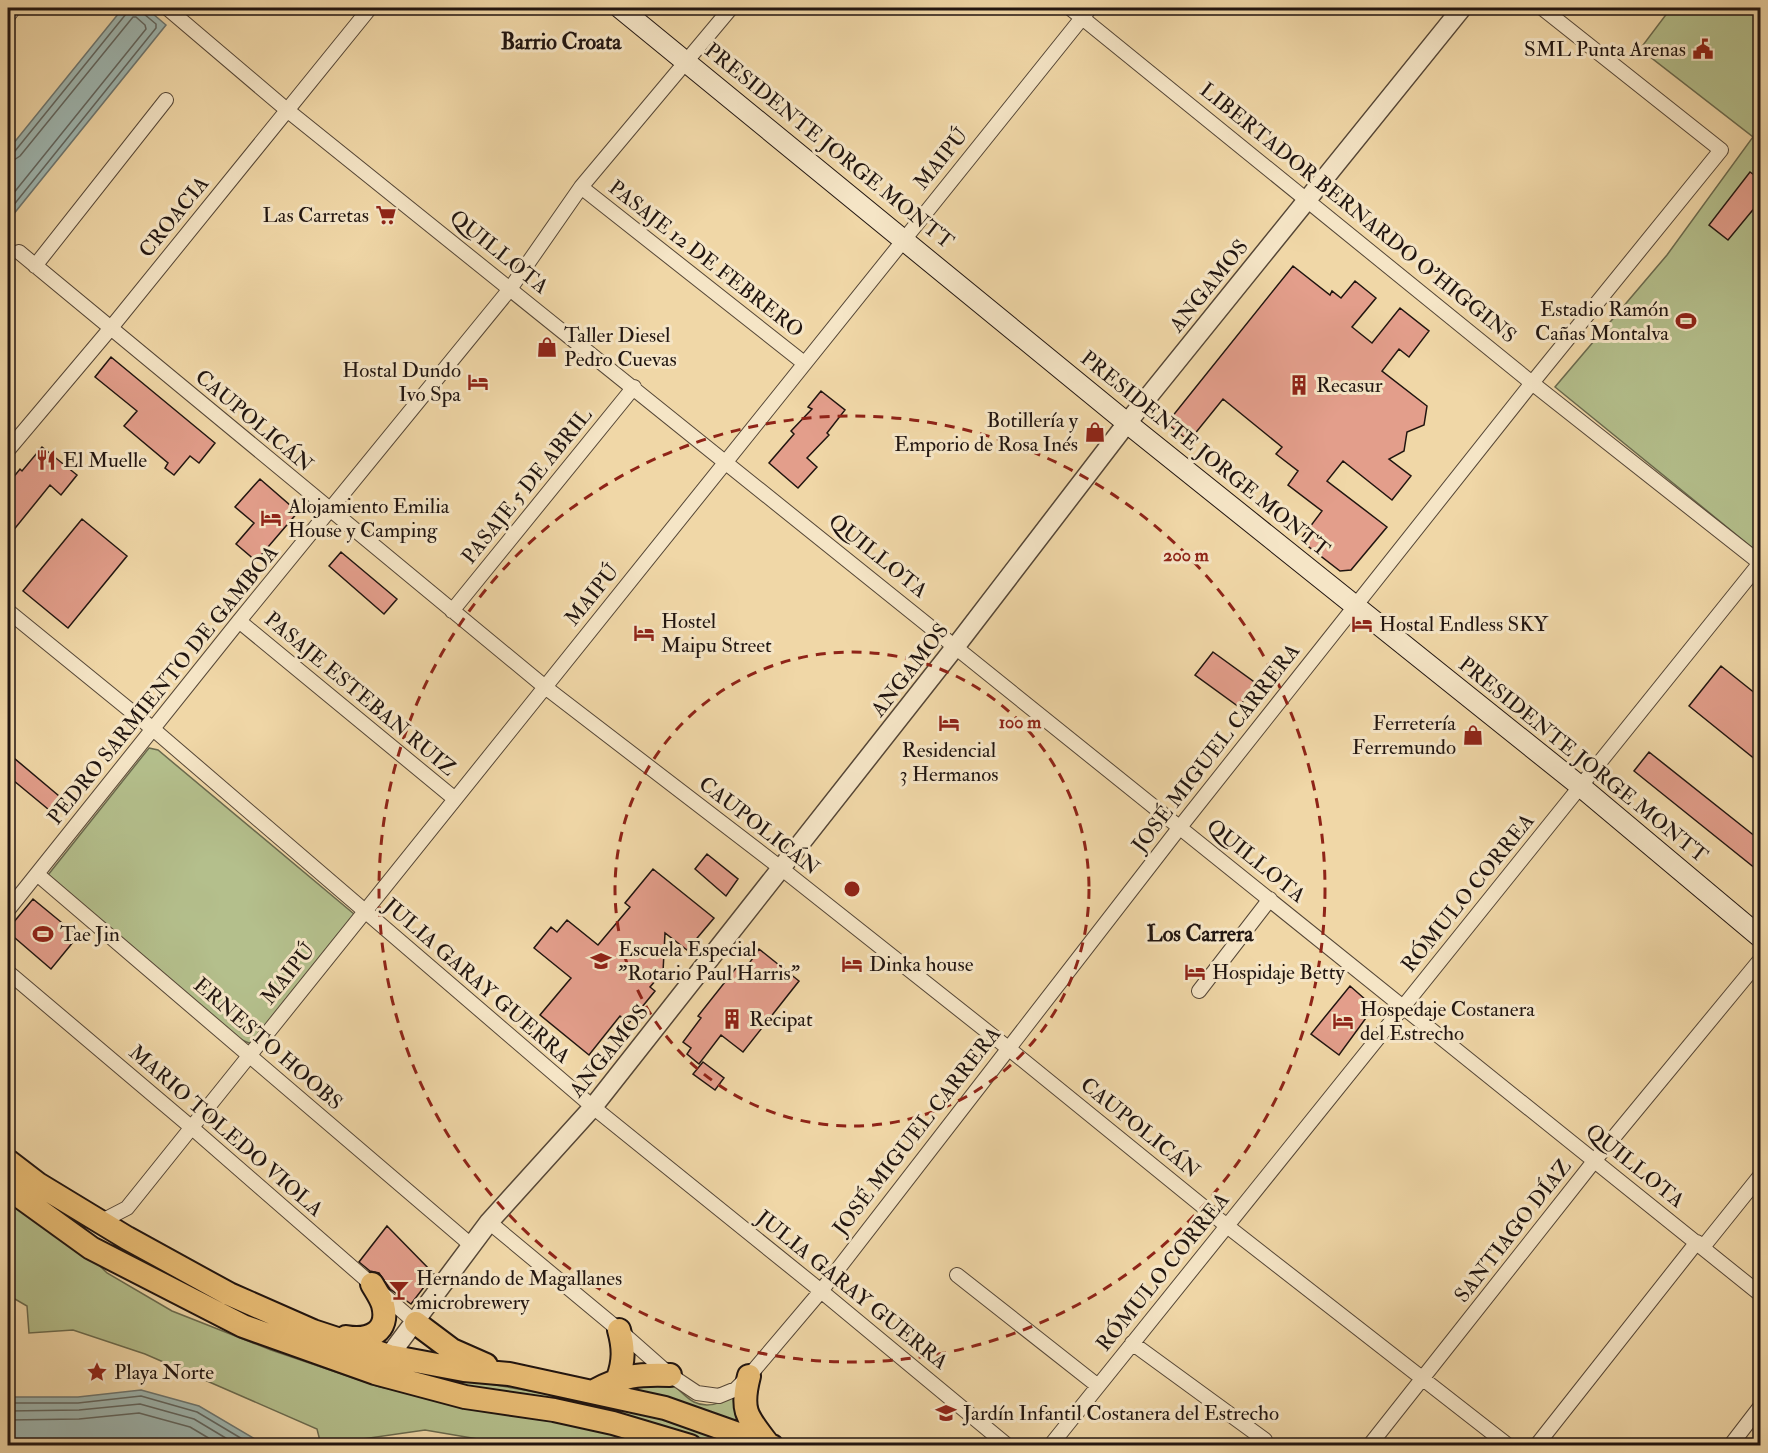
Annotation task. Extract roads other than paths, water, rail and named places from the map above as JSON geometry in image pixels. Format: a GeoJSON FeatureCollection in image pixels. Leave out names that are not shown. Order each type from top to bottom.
{"type":"FeatureCollection","features":[{"type":"Feature","properties":{"kind":"main road","name":"PRESIDENTE JORGE MONTT"},"geometry":{"type":"LineString","coordinates":[[620,8],[688,61],[1127,423],[1580,786],[1761,937]]}},
{"type":"Feature","properties":{"kind":"main road"},"geometry":{"type":"LineString","coordinates":[[8,1161],[38,1184],[127,1238],[229,1294],[313,1331],[389,1356],[464,1370],[509,1374],[665,1408],[770,1445]]}},
{"type":"Feature","properties":{"kind":"main road"},"geometry":{"type":"LineString","coordinates":[[8,1188],[91,1248],[243,1326],[347,1365],[465,1397],[554,1410],[613,1423],[690,1446]]}},
{"type":"Feature","properties":{"kind":"main road"},"geometry":{"type":"LineString","coordinates":[[127,1238],[150,1280]]}},
{"type":"Feature","properties":{"kind":"main road"},"geometry":{"type":"LineString","coordinates":[[313,1331],[354,1338],[370,1337],[379,1330],[384,1315],[383,1303],[372,1284]]}},
{"type":"Feature","properties":{"kind":"main road"},"geometry":{"type":"LineString","coordinates":[[416,1323],[452,1350],[509,1374]]}},
{"type":"Feature","properties":{"kind":"main road"},"geometry":{"type":"LineString","coordinates":[[618,1378],[624,1362],[619,1329]]}},
{"type":"Feature","properties":{"kind":"main road"},"geometry":{"type":"LineString","coordinates":[[347,1365],[389,1356]]}},
{"type":"Feature","properties":{"kind":"main road"},"geometry":{"type":"LineString","coordinates":[[594,1391],[618,1378],[642,1374],[670,1375]]}},
{"type":"Feature","properties":{"kind":"main road"},"geometry":{"type":"LineString","coordinates":[[749,1376],[745,1393],[748,1418],[770,1445]]}},
{"type":"Feature","properties":{"kind":"street"},"geometry":{"type":"LineString","coordinates":[[8,16],[14,8]]}},
{"type":"Feature","properties":{"kind":"street","name":"QUILLOTA"},"geometry":{"type":"LineString","coordinates":[[167,8],[287,110],[1761,1294]]}},
{"type":"Feature","properties":{"kind":"street","name":"CROACIA"},"geometry":{"type":"LineString","coordinates":[[8,450],[110,329],[370,8]]}},
{"type":"Feature","properties":{"kind":"street","name":"PEDRO SARMIENTO DE GAMBOA"},"geometry":{"type":"LineString","coordinates":[[8,910],[239,621],[510,289],[581,187],[731,8]]}},
{"type":"Feature","properties":{"kind":"street","name":"LIBERTADOR BERNARDO O'HIGGINS"},"geometry":{"type":"LineString","coordinates":[[1070,8],[1086,13],[1308,200],[1760,563]]}},
{"type":"Feature","properties":{"kind":"street","name":"ANGAMOS"},"geometry":{"type":"LineString","coordinates":[[389,1356],[416,1323],[489,1222],[593,1107],[782,869],[1127,423],[1462,8]]}},
{"type":"Feature","properties":{"kind":"street","name":"JOSÉ MIGUEL CARRERA"},"geometry":{"type":"LineString","coordinates":[[749,1376],[821,1291],[1180,827],[1721,150],[1542,8]]}},
{"type":"Feature","properties":{"kind":"street","name":"MAIPÚ"},"geometry":{"type":"LineString","coordinates":[[100,1222],[127,1208],[1086,13]]}},
{"type":"Feature","properties":{"kind":"street"},"geometry":{"type":"LineString","coordinates":[[35,266],[166,100]]}},
{"type":"Feature","properties":{"kind":"street","name":"PASAJE 12 DE FEBRERO"},"geometry":{"type":"LineString","coordinates":[[581,187],[804,363]]}},
{"type":"Feature","properties":{"kind":"street","name":"CAUPOLICÁN"},"geometry":{"type":"LineString","coordinates":[[18,252],[545,687],[782,869],[1008,1048],[1227,1226],[1424,1377],[1509,1446]]}},
{"type":"Feature","properties":{"kind":"street","name":"PASAJE 5 DE ABRIL"},"geometry":{"type":"LineString","coordinates":[[452,611],[634,387]]}},
{"type":"Feature","properties":{"kind":"street","name":"RÓMULO CORREA"},"geometry":{"type":"LineString","coordinates":[[1050,1446],[1760,563]]}},
{"type":"Feature","properties":{"kind":"street","name":"JULIA GARAY GUERRA"},"geometry":{"type":"LineString","coordinates":[[8,611],[153,729],[593,1107],[1008,1446]]}},
{"type":"Feature","properties":{"kind":"street","name":"PASAJE ESTEBAN RUIZ"},"geometry":{"type":"LineString","coordinates":[[239,621],[455,799]]}},
{"type":"Feature","properties":{"kind":"street","name":"ERNESTO HOOBS"},"geometry":{"type":"LineString","coordinates":[[37,874],[471,1245]]}},
{"type":"Feature","properties":{"kind":"street"},"geometry":{"type":"LineString","coordinates":[[1199,991],[1270,899]]}},
{"type":"Feature","properties":{"kind":"street","name":"SANTIAGO DÍAZ"},"geometry":{"type":"LineString","coordinates":[[1369,1446],[1595,1160],[1761,960]]}},
{"type":"Feature","properties":{"kind":"street","name":"MARIO TOLEDO VIOLA"},"geometry":{"type":"LineString","coordinates":[[8,972],[191,1127],[416,1323]]}},
{"type":"Feature","properties":{"kind":"street"},"geometry":{"type":"LineString","coordinates":[[1536,1446],[1700,1245],[1761,1176]]}},
{"type":"Feature","properties":{"kind":"street"},"geometry":{"type":"LineString","coordinates":[[127,1208],[127,1238]]}},
{"type":"Feature","properties":{"kind":"street"},"geometry":{"type":"LineString","coordinates":[[489,1222],[619,1329],[670,1375],[697,1393],[719,1396],[736,1389],[749,1376]]}},
{"type":"Feature","properties":{"kind":"street"},"geometry":{"type":"LineString","coordinates":[[957,1275],[1098,1386]]}},
{"type":"Feature","properties":{"kind":"street"},"geometry":{"type":"LineString","coordinates":[[1132,1343],[1265,1440]]}},
{"type":"Feature","properties":{"kind":"street"},"geometry":{"type":"LineString","coordinates":[[1730,1446],[1761,1407]]}},
{"type":"Feature","properties":{"kind":"water"},"geometry":{"type":"Polygon","coordinates":[[[123,8],[146,8],[166,25],[8,221],[8,150],[123,8]]]}},
{"type":"Feature","properties":{"kind":"water"},"geometry":{"type":"Polygon","coordinates":[[[141,1390],[199,1406],[260,1442],[279,1445],[8,1445],[8,1397],[78,1397],[141,1390]]]}},
{"type":"Feature","properties":{"kind":"place","name":"SML Punta Arenas"},"geometry":{"type":"Point","coordinates":[1703,49]}},
{"type":"Feature","properties":{"kind":"place","name":"Las Carretas"},"geometry":{"type":"Point","coordinates":[386,215]}},
{"type":"Feature","properties":{"kind":"place","name":"Estadio Ramón Cañas Montalva"},"geometry":{"type":"Point","coordinates":[1686,321]}},
{"type":"Feature","properties":{"kind":"place","name":"Taller Diesel Pedro Cuevas"},"geometry":{"type":"Point","coordinates":[547,347]}},
{"type":"Feature","properties":{"kind":"place","name":"Hostal Dundo Ivo Spa"},"geometry":{"type":"Point","coordinates":[478,382]}},
{"type":"Feature","properties":{"kind":"place","name":"Recasur"},"geometry":{"type":"Point","coordinates":[1299,385]}},
{"type":"Feature","properties":{"kind":"place","name":"Botillería y Emporio de Rosa Inés"},"geometry":{"type":"Point","coordinates":[1095,432]}},
{"type":"Feature","properties":{"kind":"place","name":"El Muelle"},"geometry":{"type":"Point","coordinates":[46,460]}},
{"type":"Feature","properties":{"kind":"place","name":"Alojamiento Emilia House y Camping"},"geometry":{"type":"Point","coordinates":[271,518]}},
{"type":"Feature","properties":{"kind":"place","name":"Hostal Endless SKY"},"geometry":{"type":"Point","coordinates":[1362,624]}},
{"type":"Feature","properties":{"kind":"place","name":"Hostel Maipu Street"},"geometry":{"type":"Point","coordinates":[644,633]}},
{"type":"Feature","properties":{"kind":"place","name":"Residencial 3 Hermanos"},"geometry":{"type":"Point","coordinates":[949,723]}},
{"type":"Feature","properties":{"kind":"place","name":"Ferretería Ferremundo"},"geometry":{"type":"Point","coordinates":[1473,735]}},
{"type":"Feature","properties":{"kind":"place","name":"Tae Jin"},"geometry":{"type":"Point","coordinates":[43,934]}},
{"type":"Feature","properties":{"kind":"place","name":"Escuela Especial \"Rotario Paul Harris\""},"geometry":{"type":"Point","coordinates":[601,961]}},
{"type":"Feature","properties":{"kind":"place","name":"Dinka house"},"geometry":{"type":"Point","coordinates":[852,964]}},
{"type":"Feature","properties":{"kind":"place","name":"Hospidaje Betty"},"geometry":{"type":"Point","coordinates":[1195,972]}},
{"type":"Feature","properties":{"kind":"place","name":"Recipat"},"geometry":{"type":"Point","coordinates":[732,1019]}},
{"type":"Feature","properties":{"kind":"place","name":"Hospedaje Costanera del Estrecho"},"geometry":{"type":"Point","coordinates":[1343,1021]}},
{"type":"Feature","properties":{"kind":"place","name":"Hernando de Magallanes microbrewery"},"geometry":{"type":"Point","coordinates":[399,1290]}},
{"type":"Feature","properties":{"kind":"place","name":"Playa Norte"},"geometry":{"type":"Point","coordinates":[97,1372]}},
{"type":"Feature","properties":{"kind":"place","name":"Jardín Infantil Costanera del Estrecho"},"geometry":{"type":"Point","coordinates":[946,1413]}},
{"type":"Feature","properties":{"kind":"district","name":"Barrio Croata"},"geometry":{"type":"Point","coordinates":[561,42]}},
{"type":"Feature","properties":{"kind":"district","name":"Los Carrera"},"geometry":{"type":"Point","coordinates":[1200,934]}}]}
